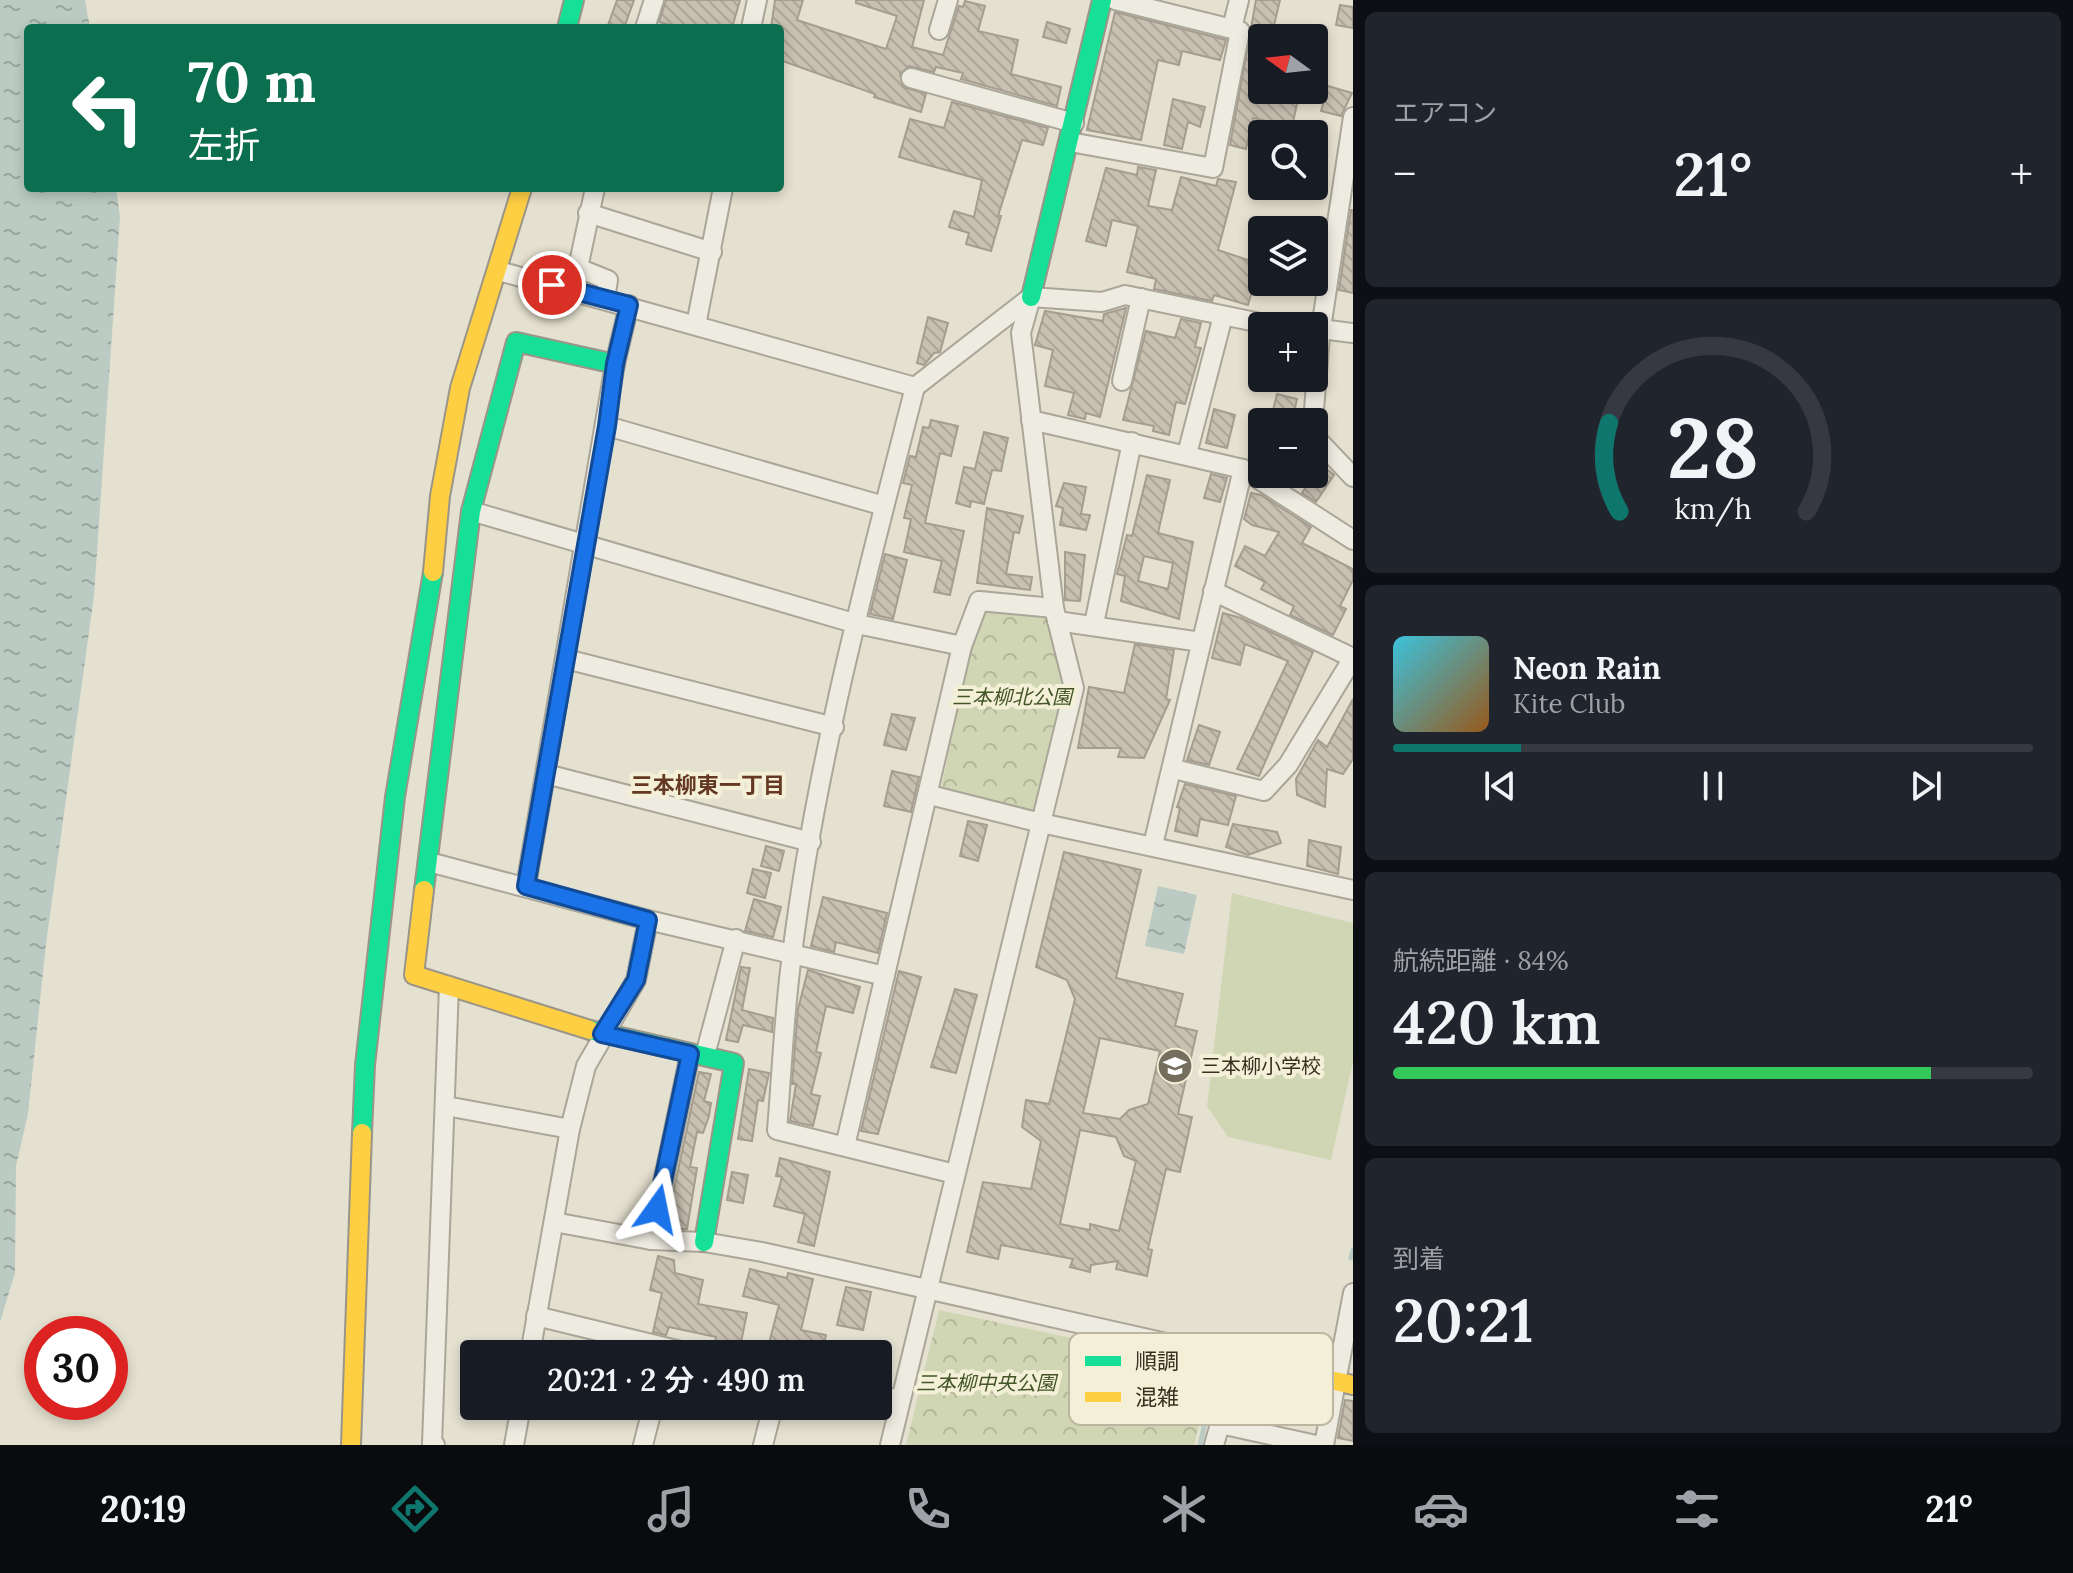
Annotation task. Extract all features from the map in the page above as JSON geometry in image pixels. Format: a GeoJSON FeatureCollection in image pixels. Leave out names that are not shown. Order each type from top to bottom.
{"type":"FeatureCollection","features":[{"type":"Feature","properties":{"kind":"street"},"geometry":{"type":"LineString","coordinates":[[568,24],[574,0]]}},
{"type":"Feature","properties":{"kind":"street"},"geometry":{"type":"LineString","coordinates":[[646,24],[654,0]]}},
{"type":"Feature","properties":{"kind":"street"},"geometry":{"type":"LineString","coordinates":[[752,24],[757,0]]}},
{"type":"Feature","properties":{"kind":"street"},"geometry":{"type":"LineString","coordinates":[[939,30],[948,0]]}},
{"type":"Feature","properties":{"kind":"street"},"geometry":{"type":"LineString","coordinates":[[890,1445],[1074,688],[1056,615],[1021,333],[1070,142],[1102,0]]}},
{"type":"Feature","properties":{"kind":"street"},"geometry":{"type":"LineString","coordinates":[[1070,142],[1213,168],[1240,31],[1115,0]]}},
{"type":"Feature","properties":{"kind":"street"},"geometry":{"type":"LineString","coordinates":[[1232,28],[1239,0]]}},
{"type":"Feature","properties":{"kind":"street"},"geometry":{"type":"LineString","coordinates":[[911,78],[1074,123]]}},
{"type":"Feature","properties":{"kind":"street"},"geometry":{"type":"LineString","coordinates":[[1321,312],[1353,117]]}},
{"type":"Feature","properties":{"kind":"street"},"geometry":{"type":"LineString","coordinates":[[351,1445],[365,1065],[395,797],[430,598],[440,496],[460,388],[499,271],[521,192]]}},
{"type":"Feature","properties":{"kind":"street"},"geometry":{"type":"LineString","coordinates":[[594,192],[578,268],[608,280],[605,299]]}},
{"type":"Feature","properties":{"kind":"street"},"geometry":{"type":"LineString","coordinates":[[696,325],[722,192]]}},
{"type":"Feature","properties":{"kind":"street"},"geometry":{"type":"LineString","coordinates":[[588,213],[712,252]]}},
{"type":"Feature","properties":{"kind":"street"},"geometry":{"type":"LineString","coordinates":[[499,271],[915,387]]}},
{"type":"Feature","properties":{"kind":"street"},"geometry":{"type":"LineString","coordinates":[[955,1174],[777,1130],[792,955],[811,842],[857,624],[915,387],[1031,297],[1102,302],[1125,295],[1248,321]]}},
{"type":"Feature","properties":{"kind":"street"},"geometry":{"type":"LineString","coordinates":[[1122,381],[1141,298]]}},
{"type":"Feature","properties":{"kind":"street"},"geometry":{"type":"LineString","coordinates":[[526,886],[607,426],[615,364],[629,305]]}},
{"type":"Feature","properties":{"kind":"street"},"geometry":{"type":"LineString","coordinates":[[1187,454],[1223,316]]}},
{"type":"Feature","properties":{"kind":"street"},"geometry":{"type":"LineString","coordinates":[[1328,332],[1353,333]]}},
{"type":"Feature","properties":{"kind":"street"},"geometry":{"type":"LineString","coordinates":[[615,364],[516,342],[471,511],[414,975],[602,1034],[734,1063],[704,1242]]}},
{"type":"Feature","properties":{"kind":"street"},"geometry":{"type":"LineString","coordinates":[[1031,420],[1243,469],[1353,540]]}},
{"type":"Feature","properties":{"kind":"street"},"geometry":{"type":"LineString","coordinates":[[607,426],[884,506]]}},
{"type":"Feature","properties":{"kind":"street"},"geometry":{"type":"LineString","coordinates":[[1094,624],[1132,442]]}},
{"type":"Feature","properties":{"kind":"street"},"geometry":{"type":"LineString","coordinates":[[1328,451],[1353,477]]}},
{"type":"Feature","properties":{"kind":"street"},"geometry":{"type":"LineString","coordinates":[[1153,845],[1174,769],[1243,469]]}},
{"type":"Feature","properties":{"kind":"street"},"geometry":{"type":"LineString","coordinates":[[471,511],[857,624],[962,646]]}},
{"type":"Feature","properties":{"kind":"street"},"geometry":{"type":"LineString","coordinates":[[1174,769],[1264,791],[1288,765],[1353,658],[1213,591]]}},
{"type":"Feature","properties":{"kind":"street"},"geometry":{"type":"LineString","coordinates":[[845,1146],[930,795],[962,646],[979,601],[1201,642]]}},
{"type":"Feature","properties":{"kind":"street"},"geometry":{"type":"LineString","coordinates":[[566,659],[834,727]]}},
{"type":"Feature","properties":{"kind":"street"},"geometry":{"type":"LineString","coordinates":[[546,774],[811,842]]}},
{"type":"Feature","properties":{"kind":"street"},"geometry":{"type":"LineString","coordinates":[[930,795],[1041,823],[1353,890]]}},
{"type":"Feature","properties":{"kind":"street"},"geometry":{"type":"LineString","coordinates":[[429,862],[648,920],[885,976]]}},
{"type":"Feature","properties":{"kind":"street"},"geometry":{"type":"LineString","coordinates":[[532,1340],[570,1129],[586,1066],[636,980],[648,920]]}},
{"type":"Feature","properties":{"kind":"street"},"geometry":{"type":"LineString","coordinates":[[651,1240],[698,1055],[736,939]]}},
{"type":"Feature","properties":{"kind":"street"},"geometry":{"type":"LineString","coordinates":[[435,1445],[432,1444],[449,986]]}},
{"type":"Feature","properties":{"kind":"street"},"geometry":{"type":"LineString","coordinates":[[446,1106],[570,1129]]}},
{"type":"Feature","properties":{"kind":"street"},"geometry":{"type":"LineString","coordinates":[[554,1222],[651,1240],[704,1242],[926,1287],[1126,1333]]}},
{"type":"Feature","properties":{"kind":"street"},"geometry":{"type":"LineString","coordinates":[[1333,1417],[1344,1383],[1353,1293]]}},
{"type":"Feature","properties":{"kind":"street"},"geometry":{"type":"LineString","coordinates":[[536,1316],[625,1340]]}},
{"type":"Feature","properties":{"kind":"street"},"geometry":{"type":"LineString","coordinates":[[892,1398],[900,1400]]}},
{"type":"Feature","properties":{"kind":"street"},"geometry":{"type":"LineString","coordinates":[[514,1445],[518,1420]]}},
{"type":"Feature","properties":{"kind":"street"},"geometry":{"type":"LineString","coordinates":[[643,1445],[649,1420]]}},
{"type":"Feature","properties":{"kind":"street"},"geometry":{"type":"LineString","coordinates":[[763,1445],[769,1420]]}},
{"type":"Feature","properties":{"kind":"street"},"geometry":{"type":"LineString","coordinates":[[1214,1445],[1220,1425]]}},
{"type":"Feature","properties":{"kind":"street"},"geometry":{"type":"LineString","coordinates":[[1225,1425],[1316,1445]]}},
{"type":"Feature","properties":{"kind":"street"},"geometry":{"type":"LineString","coordinates":[[1324,1445],[1330,1425]]}},
{"type":"Feature","properties":{"kind":"green space","name":"三本柳北公園"},"geometry":{"type":"Polygon","coordinates":[[[986,610],[1046,613],[1067,686],[1036,813],[941,789],[971,647],[986,610]]]}},
{"type":"Feature","properties":{"kind":"green space"},"geometry":{"type":"Polygon","coordinates":[[[1232,893],[1353,923],[1353,1061],[1331,1160],[1228,1137],[1207,1106],[1232,893]]]}},
{"type":"Feature","properties":{"kind":"green space","name":"三本柳中央公園"},"geometry":{"type":"Polygon","coordinates":[[[939,1310],[1069,1338],[1069,1425],[1199,1425],[1194,1445],[906,1445],[939,1310]]]}},
{"type":"Feature","properties":{"kind":"water"},"geometry":{"type":"Polygon","coordinates":[[[0,0],[85,0],[89,24],[24,24],[24,192],[117,192],[120,217],[94,596],[46,944],[28,1114],[16,1166],[15,1273],[0,1322],[0,0]]]}},
{"type":"Feature","properties":{"kind":"water"},"geometry":{"type":"Polygon","coordinates":[[[1158,886],[1197,895],[1184,954],[1145,946],[1158,886]]]}},
{"type":"Feature","properties":{"kind":"building"},"geometry":{"type":"Polygon","coordinates":[[[617,0],[634,0],[625,24],[608,24],[617,0]]]}},
{"type":"Feature","properties":{"kind":"building"},"geometry":{"type":"Polygon","coordinates":[[[666,0],[740,0],[733,24],[659,22],[666,0]]]}},
{"type":"Feature","properties":{"kind":"building"},"geometry":{"type":"Polygon","coordinates":[[[775,0],[803,0],[797,20],[886,49],[897,16],[856,3],[856,0],[924,0],[912,47],[943,55],[959,6],[963,7],[965,1],[985,6],[978,31],[1018,40],[1011,74],[1061,87],[1057,106],[961,79],[963,73],[936,67],[934,72],[909,66],[900,74],[903,87],[926,94],[921,112],[784,61],[784,24],[772,24],[775,0]]]}},
{"type":"Feature","properties":{"kind":"building"},"geometry":{"type":"Polygon","coordinates":[[[1256,0],[1280,0],[1274,24],[1252,24],[1256,0]]]}},
{"type":"Feature","properties":{"kind":"building"},"geometry":{"type":"Polygon","coordinates":[[[1340,5],[1353,7],[1353,28],[1336,25],[1340,5]]]}},
{"type":"Feature","properties":{"kind":"building"},"geometry":{"type":"Polygon","coordinates":[[[1115,12],[1226,40],[1220,60],[1182,51],[1179,65],[1158,60],[1141,140],[1087,130],[1115,12]]]}},
{"type":"Feature","properties":{"kind":"building"},"geometry":{"type":"Polygon","coordinates":[[[1047,22],[1070,29],[1066,43],[1043,37],[1047,22]]]}},
{"type":"Feature","properties":{"kind":"building"},"geometry":{"type":"Polygon","coordinates":[[[1248,45],[1248,104],[1297,104],[1294,120],[1248,120],[1246,149],[1230,145],[1248,45]]]}},
{"type":"Feature","properties":{"kind":"building"},"geometry":{"type":"Polygon","coordinates":[[[1328,86],[1352,93],[1341,116],[1321,111],[1323,104],[1328,104],[1328,86]]]}},
{"type":"Feature","properties":{"kind":"building"},"geometry":{"type":"Polygon","coordinates":[[[1173,99],[1205,107],[1200,127],[1188,122],[1182,149],[1164,145],[1173,99]]]}},
{"type":"Feature","properties":{"kind":"building"},"geometry":{"type":"Polygon","coordinates":[[[952,102],[1048,128],[1043,145],[1022,140],[998,216],[1001,216],[991,251],[966,244],[969,233],[949,227],[954,211],[974,217],[982,180],[899,157],[910,119],[944,128],[952,102]]]}},
{"type":"Feature","properties":{"kind":"building"},"geometry":{"type":"Polygon","coordinates":[[[1138,167],[1156,170],[1148,206],[1172,210],[1181,177],[1216,186],[1218,179],[1236,182],[1218,250],[1248,260],[1248,296],[1251,296],[1248,305],[1214,295],[1212,301],[1154,289],[1156,279],[1127,272],[1138,226],[1112,220],[1106,246],[1086,241],[1106,168],[1137,175],[1138,167]]]}},
{"type":"Feature","properties":{"kind":"building"},"geometry":{"type":"Polygon","coordinates":[[[1353,210],[1353,293],[1339,290],[1353,210]]]}},
{"type":"Feature","properties":{"kind":"building"},"geometry":{"type":"Polygon","coordinates":[[[1126,308],[1100,417],[1086,413],[1085,419],[1068,415],[1074,393],[1045,386],[1053,350],[1035,345],[1045,311],[1103,321],[1104,314],[1126,308]]]}},
{"type":"Feature","properties":{"kind":"building"},"geometry":{"type":"Polygon","coordinates":[[[928,317],[948,323],[940,352],[934,353],[924,365],[917,363],[928,317]]]}},
{"type":"Feature","properties":{"kind":"building"},"geometry":{"type":"Polygon","coordinates":[[[1181,319],[1201,323],[1195,347],[1201,348],[1185,404],[1176,402],[1169,435],[1153,431],[1154,426],[1123,420],[1146,331],[1175,338],[1181,319]]]}},
{"type":"Feature","properties":{"kind":"building"},"geometry":{"type":"Polygon","coordinates":[[[1277,394],[1297,399],[1295,408],[1274,408],[1277,394]]]}},
{"type":"Feature","properties":{"kind":"building"},"geometry":{"type":"Polygon","coordinates":[[[1214,409],[1235,415],[1227,448],[1206,443],[1214,409]]]}},
{"type":"Feature","properties":{"kind":"building"},"geometry":{"type":"Polygon","coordinates":[[[931,420],[958,426],[951,456],[940,453],[925,523],[964,531],[950,595],[934,592],[942,561],[904,552],[911,519],[904,518],[912,485],[903,483],[910,456],[916,457],[923,427],[929,428],[931,420]]]}},
{"type":"Feature","properties":{"kind":"building"},"geometry":{"type":"Polygon","coordinates":[[[984,432],[1008,438],[1001,471],[992,470],[984,504],[971,501],[970,507],[956,503],[964,467],[975,469],[984,432]]]}},
{"type":"Feature","properties":{"kind":"building"},"geometry":{"type":"Polygon","coordinates":[[[1328,470],[1334,475],[1328,484],[1328,470]]]}},
{"type":"Feature","properties":{"kind":"building"},"geometry":{"type":"Polygon","coordinates":[[[1211,474],[1227,478],[1220,502],[1204,498],[1211,474]]]}},
{"type":"Feature","properties":{"kind":"building"},"geometry":{"type":"Polygon","coordinates":[[[1147,475],[1170,480],[1158,533],[1193,542],[1179,619],[1121,601],[1125,576],[1117,574],[1127,535],[1132,536],[1147,475]],[[1144,556],[1138,581],[1168,589],[1173,563],[1144,556]]]}},
{"type":"Feature","properties":{"kind":"building"},"geometry":{"type":"Polygon","coordinates":[[[1064,483],[1086,487],[1081,514],[1090,515],[1086,530],[1060,525],[1063,508],[1056,506],[1064,483]]]}},
{"type":"Feature","properties":{"kind":"building"},"geometry":{"type":"Polygon","coordinates":[[[1305,488],[1325,488],[1316,502],[1302,493],[1305,488]]]}},
{"type":"Feature","properties":{"kind":"building"},"geometry":{"type":"Polygon","coordinates":[[[1251,493],[1261,495],[1311,527],[1302,543],[1353,569],[1353,580],[1340,606],[1346,609],[1333,635],[1290,615],[1294,606],[1261,589],[1265,582],[1235,566],[1245,546],[1265,556],[1279,532],[1252,525],[1244,519],[1251,493]]]}},
{"type":"Feature","properties":{"kind":"building"},"geometry":{"type":"Polygon","coordinates":[[[987,508],[1023,516],[1019,533],[1014,532],[1006,574],[1032,577],[1030,590],[977,583],[987,508]]]}},
{"type":"Feature","properties":{"kind":"building"},"geometry":{"type":"Polygon","coordinates":[[[1065,552],[1085,555],[1080,601],[1065,600],[1065,552]]]}},
{"type":"Feature","properties":{"kind":"building"},"geometry":{"type":"Polygon","coordinates":[[[885,554],[907,560],[893,619],[870,614],[885,554]]]}},
{"type":"Feature","properties":{"kind":"building"},"geometry":{"type":"Polygon","coordinates":[[[1223,613],[1241,618],[1313,652],[1259,776],[1237,769],[1288,661],[1245,644],[1240,665],[1212,658],[1223,613]]]}},
{"type":"Feature","properties":{"kind":"building"},"geometry":{"type":"Polygon","coordinates":[[[1135,644],[1174,650],[1166,699],[1170,700],[1144,758],[1118,757],[1121,748],[1078,748],[1089,687],[1124,693],[1135,644]]]}},
{"type":"Feature","properties":{"kind":"building"},"geometry":{"type":"Polygon","coordinates":[[[1353,699],[1353,759],[1343,774],[1327,769],[1325,807],[1297,795],[1296,779],[1318,740],[1327,747],[1353,699]]]}},
{"type":"Feature","properties":{"kind":"building"},"geometry":{"type":"Polygon","coordinates":[[[892,714],[915,718],[906,750],[884,745],[892,714]]]}},
{"type":"Feature","properties":{"kind":"building"},"geometry":{"type":"Polygon","coordinates":[[[1199,725],[1220,732],[1209,765],[1187,760],[1199,725]]]}},
{"type":"Feature","properties":{"kind":"building"},"geometry":{"type":"Polygon","coordinates":[[[892,771],[919,777],[911,812],[884,806],[892,771]]]}},
{"type":"Feature","properties":{"kind":"building"},"geometry":{"type":"Polygon","coordinates":[[[1185,784],[1236,796],[1228,825],[1200,819],[1197,836],[1175,831],[1180,808],[1177,807],[1185,784]]]}},
{"type":"Feature","properties":{"kind":"building"},"geometry":{"type":"Polygon","coordinates":[[[968,821],[987,825],[978,861],[960,856],[968,821]]]}},
{"type":"Feature","properties":{"kind":"building"},"geometry":{"type":"Polygon","coordinates":[[[1233,824],[1277,832],[1281,843],[1248,855],[1226,847],[1233,824]]]}},
{"type":"Feature","properties":{"kind":"building"},"geometry":{"type":"Polygon","coordinates":[[[1309,840],[1341,847],[1338,874],[1307,866],[1309,840]]]}},
{"type":"Feature","properties":{"kind":"building"},"geometry":{"type":"Polygon","coordinates":[[[766,846],[784,851],[779,871],[761,866],[766,846]]]}},
{"type":"Feature","properties":{"kind":"building"},"geometry":{"type":"Polygon","coordinates":[[[1064,852],[1141,870],[1116,978],[1183,994],[1175,1026],[1197,1031],[1178,1114],[1192,1117],[1180,1172],[1166,1169],[1148,1249],[1152,1250],[1147,1276],[1116,1269],[1118,1261],[1091,1265],[1090,1272],[1070,1267],[1073,1259],[1001,1245],[998,1259],[967,1252],[983,1182],[1031,1189],[1041,1141],[1022,1127],[1026,1100],[1049,1104],[1075,999],[1067,980],[1036,967],[1064,852]],[[1100,1038],[1083,1113],[1120,1119],[1129,1110],[1148,1104],[1160,1051],[1100,1038]],[[1080,1130],[1060,1224],[1090,1230],[1090,1224],[1119,1231],[1136,1161],[1124,1156],[1116,1137],[1080,1130]]]}},
{"type":"Feature","properties":{"kind":"building"},"geometry":{"type":"Polygon","coordinates":[[[753,869],[771,873],[765,898],[747,893],[753,869]]]}},
{"type":"Feature","properties":{"kind":"building"},"geometry":{"type":"Polygon","coordinates":[[[823,897],[887,913],[878,953],[836,942],[834,952],[811,946],[823,897]]]}},
{"type":"Feature","properties":{"kind":"building"},"geometry":{"type":"Polygon","coordinates":[[[754,899],[781,907],[773,937],[745,931],[754,899]]]}},
{"type":"Feature","properties":{"kind":"building"},"geometry":{"type":"Polygon","coordinates":[[[741,967],[750,968],[742,1010],[773,1018],[772,1032],[743,1025],[738,1042],[726,1040],[741,967]]]}},
{"type":"Feature","properties":{"kind":"building"},"geometry":{"type":"Polygon","coordinates":[[[808,970],[860,987],[853,1013],[826,1006],[816,1052],[821,1053],[811,1094],[820,1096],[813,1126],[790,1121],[796,1084],[792,1084],[798,1009],[808,970]]]}},
{"type":"Feature","properties":{"kind":"building"},"geometry":{"type":"Polygon","coordinates":[[[899,971],[921,977],[878,1134],[861,1131],[899,971]]]}},
{"type":"Feature","properties":{"kind":"building"},"geometry":{"type":"Polygon","coordinates":[[[955,989],[977,995],[956,1073],[931,1067],[955,989]]]}},
{"type":"Feature","properties":{"kind":"building"},"geometry":{"type":"Polygon","coordinates":[[[749,1069],[769,1073],[763,1101],[758,1100],[752,1141],[738,1139],[749,1069]]]}},
{"type":"Feature","properties":{"kind":"building"},"geometry":{"type":"Polygon","coordinates":[[[699,1072],[711,1074],[704,1101],[711,1103],[709,1116],[703,1133],[697,1132],[690,1167],[697,1168],[687,1229],[672,1229],[666,1227],[699,1072]]]}},
{"type":"Feature","properties":{"kind":"building"},"geometry":{"type":"Polygon","coordinates":[[[780,1158],[830,1172],[814,1246],[798,1242],[805,1214],[774,1206],[782,1177],[776,1176],[780,1158]]]}},
{"type":"Feature","properties":{"kind":"building"},"geometry":{"type":"Polygon","coordinates":[[[732,1172],[748,1175],[743,1203],[727,1200],[732,1172]]]}},
{"type":"Feature","properties":{"kind":"building"},"geometry":{"type":"Polygon","coordinates":[[[658,1256],[674,1260],[675,1273],[703,1280],[698,1304],[747,1313],[741,1340],[715,1340],[716,1337],[669,1327],[666,1335],[653,1332],[662,1293],[650,1290],[658,1256]]]}},
{"type":"Feature","properties":{"kind":"building"},"geometry":{"type":"Polygon","coordinates":[[[750,1269],[787,1278],[788,1273],[813,1279],[801,1330],[826,1335],[825,1340],[770,1340],[779,1305],[743,1296],[750,1269]]]}},
{"type":"Feature","properties":{"kind":"building"},"geometry":{"type":"Polygon","coordinates":[[[846,1287],[871,1292],[863,1330],[837,1325],[846,1287]]]}},
{"type":"Feature","properties":{"kind":"building"},"geometry":{"type":"Polygon","coordinates":[[[1345,1400],[1353,1401],[1353,1441],[1338,1438],[1345,1400]]]}},
{"type":"Feature","properties":{"kind":"waterway"},"geometry":{"type":"LineString","coordinates":[[1351,1258],[1353,1250]]}},
{"type":"Feature","properties":{"kind":"waterway"},"geometry":{"type":"LineString","coordinates":[[1200,1445],[1204,1425]]}},
{"type":"Feature","properties":{"kind":"traffic: fast"},"geometry":{"type":"LineString","coordinates":[[568,24],[574,0]]}},
{"type":"Feature","properties":{"kind":"traffic: fast"},"geometry":{"type":"LineString","coordinates":[[1031,297],[1102,0]]}},
{"type":"Feature","properties":{"kind":"traffic: fast"},"geometry":{"type":"LineString","coordinates":[[424,890],[471,511],[516,342],[615,364]]}},
{"type":"Feature","properties":{"kind":"traffic: fast"},"geometry":{"type":"LineString","coordinates":[[362,1133],[365,1065],[395,797],[433,572]]}},
{"type":"Feature","properties":{"kind":"traffic: fast"},"geometry":{"type":"LineString","coordinates":[[590,1030],[734,1063],[704,1242]]}},
{"type":"Feature","properties":{"kind":"traffic: slow"},"geometry":{"type":"LineString","coordinates":[[433,572],[440,496],[460,388],[521,192]]}},
{"type":"Feature","properties":{"kind":"traffic: slow"},"geometry":{"type":"LineString","coordinates":[[424,890],[414,975],[590,1030]]}},
{"type":"Feature","properties":{"kind":"traffic: slow"},"geometry":{"type":"LineString","coordinates":[[351,1445],[362,1133]]}},
{"type":"Feature","properties":{"kind":"traffic: slow"},"geometry":{"type":"LineString","coordinates":[[1335,1381],[1353,1385]]}},
{"type":"Feature","properties":{"kind":"place","name":"三本柳小学校"},"geometry":{"type":"Point","coordinates":[1175,1066]}},
{"type":"Feature","properties":{"kind":"district","name":"三本柳東一丁目"},"geometry":{"type":"Point","coordinates":[708,785]}},
{"type":"Feature","properties":{"kind":"route"},"geometry":{"type":"LineString","coordinates":[[552,285],[629,305],[615,364],[607,426],[526,886],[648,920],[636,980],[602,1034],[690,1054],[657,1209]]}}]}
